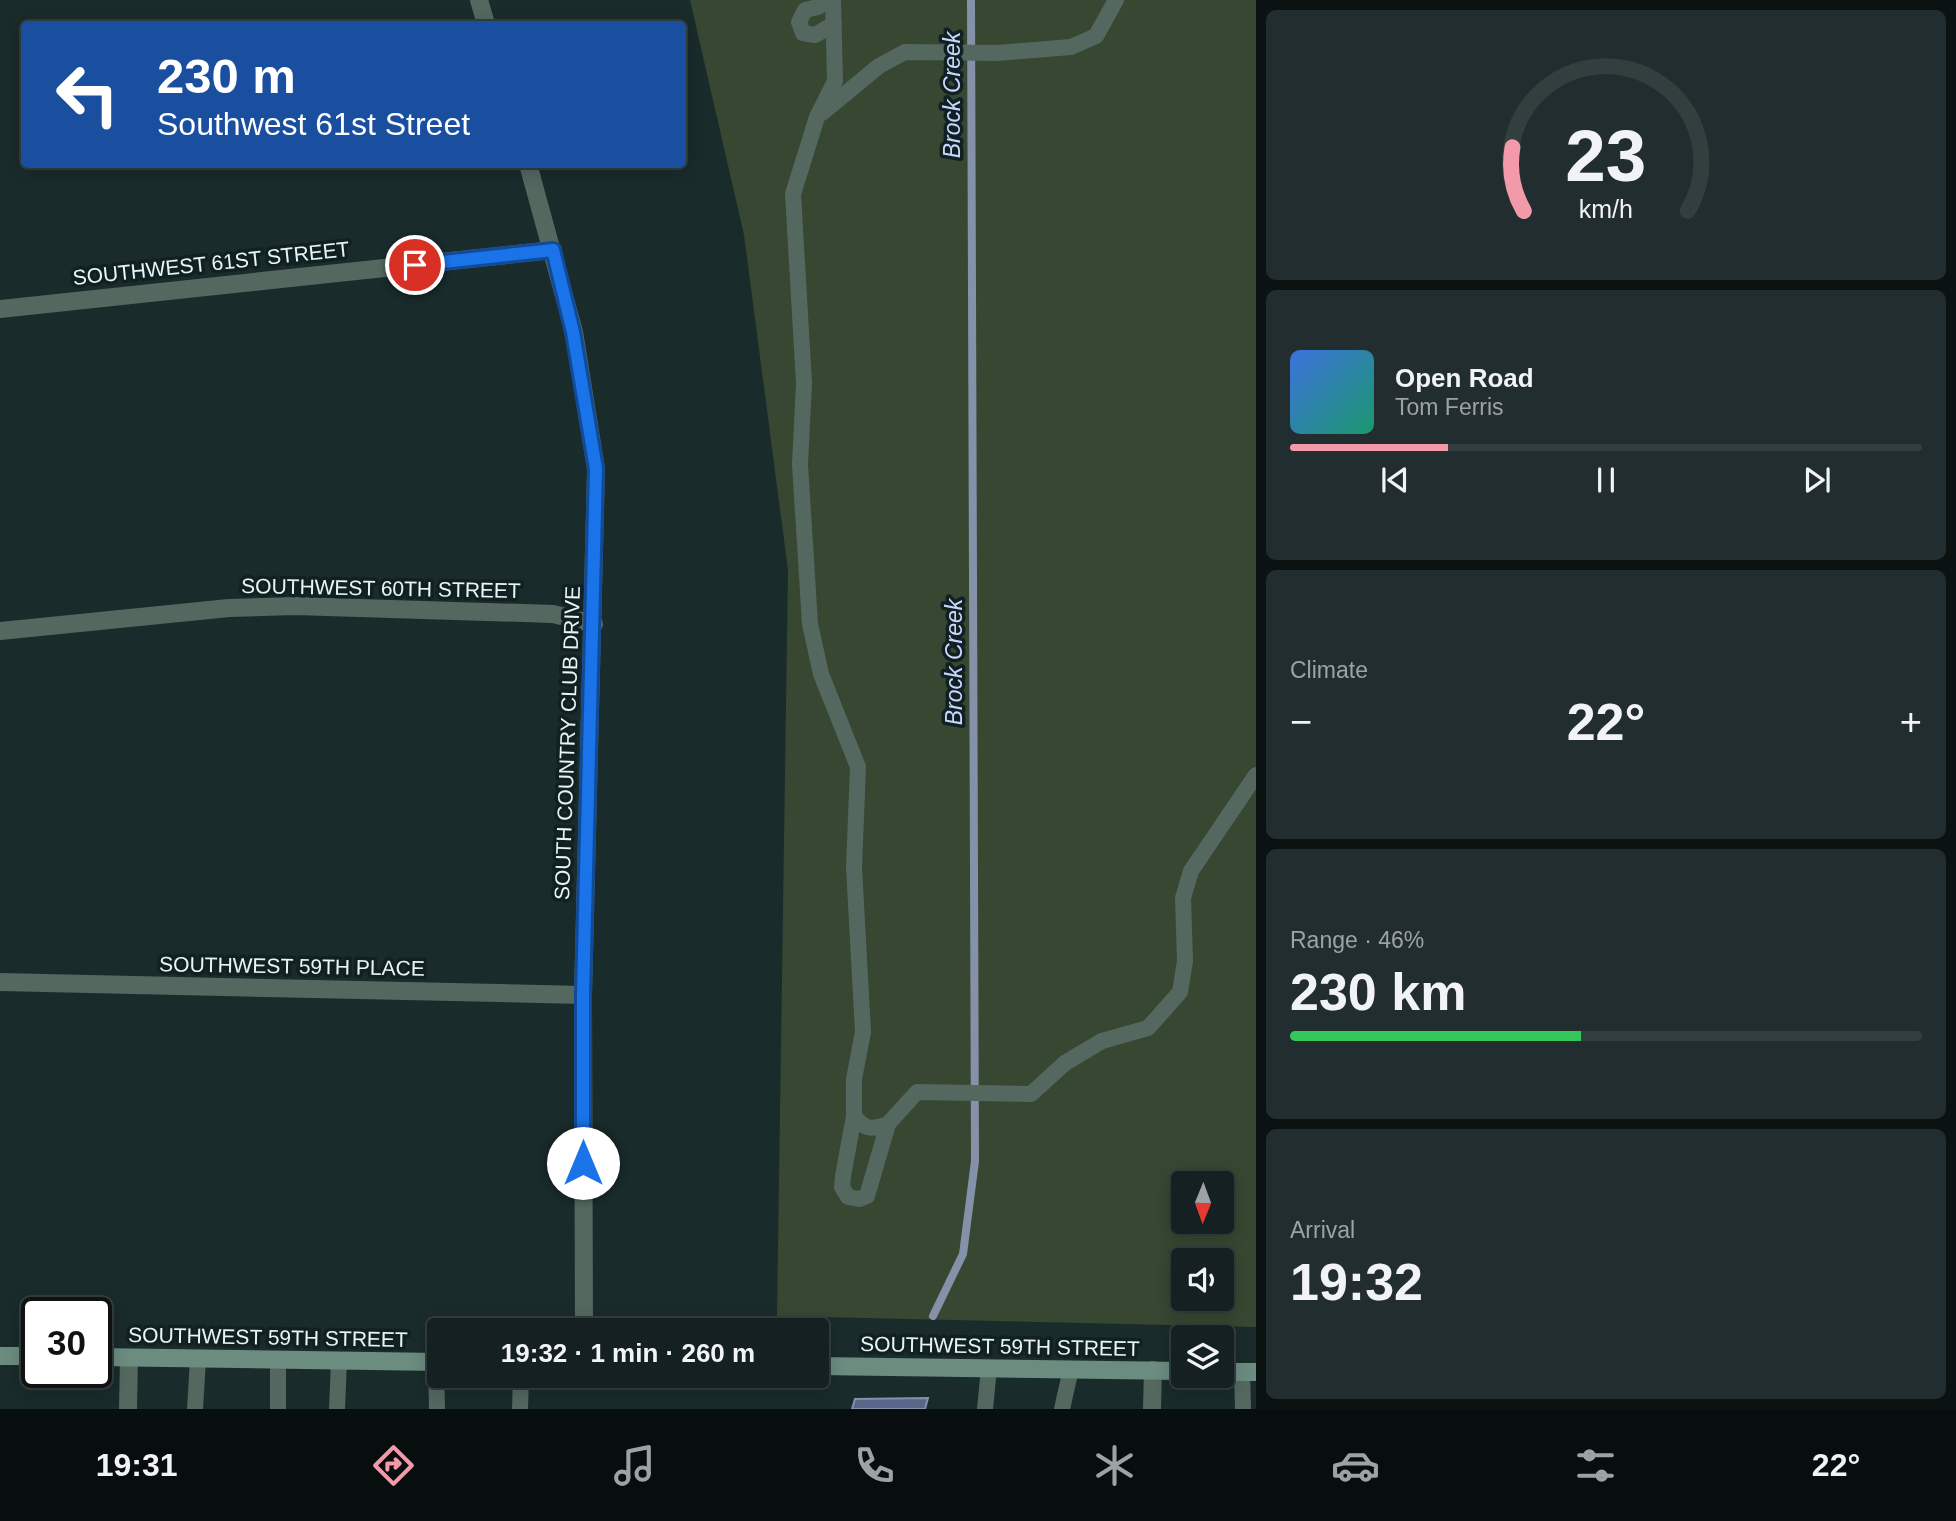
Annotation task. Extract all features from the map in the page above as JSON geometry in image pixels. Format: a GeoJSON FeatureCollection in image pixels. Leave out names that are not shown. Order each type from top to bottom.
{"type":"FeatureCollection","features":[{"type":"Feature","properties":{"kind":"main road"},"geometry":{"type":"LineString","coordinates":[[0,1356],[21,1356]]}},
{"type":"Feature","properties":{"kind":"main road","name":"SOUTHWEST 59TH STREET"},"geometry":{"type":"LineString","coordinates":[[112,1357],[427,1362]]}},
{"type":"Feature","properties":{"kind":"main road","name":"SOUTHWEST 59TH STREET"},"geometry":{"type":"LineString","coordinates":[[829,1366],[1171,1371]]}},
{"type":"Feature","properties":{"kind":"street"},"geometry":{"type":"LineString","coordinates":[[479,0],[485,21]]}},
{"type":"Feature","properties":{"kind":"street","name":"SOUTH COUNTRY CLUB DRIVE"},"geometry":{"type":"LineString","coordinates":[[529,168],[573,332],[596,469],[583,995],[584,1318]]}},
{"type":"Feature","properties":{"kind":"street","name":"SOUTHWEST 61ST STREET"},"geometry":{"type":"LineString","coordinates":[[0,309],[553,250]]}},
{"type":"Feature","properties":{"kind":"street","name":"SOUTHWEST 60TH STREET"},"geometry":{"type":"LineString","coordinates":[[0,631],[229,608],[295,606],[553,614],[594,624]]}},
{"type":"Feature","properties":{"kind":"street","name":"SOUTHWEST 59TH PLACE"},"geometry":{"type":"LineString","coordinates":[[0,982],[583,995]]}},
{"type":"Feature","properties":{"kind":"street"},"geometry":{"type":"LineString","coordinates":[[128,1409],[129,1358]]}},
{"type":"Feature","properties":{"kind":"street"},"geometry":{"type":"LineString","coordinates":[[1152,1409],[1153,1370]]}},
{"type":"Feature","properties":{"kind":"lane"},"geometry":{"type":"LineString","coordinates":[[834,24],[815,35],[803,33],[799,22],[805,10],[830,0],[834,24],[835,81],[817,117],[793,194],[804,383],[800,464],[810,624],[821,674],[858,767],[854,867],[863,1032],[854,1079],[854,1116],[843,1176],[842,1187],[848,1197],[859,1199],[867,1196],[888,1124],[917,1092],[1031,1094],[1065,1063],[1102,1041],[1148,1028],[1180,992],[1185,961],[1183,898],[1191,871],[1256,775]]}},
{"type":"Feature","properties":{"kind":"lane"},"geometry":{"type":"LineString","coordinates":[[817,117],[879,66],[905,52],[997,53],[1071,47],[1096,36],[1116,0]]}},
{"type":"Feature","properties":{"kind":"lane"},"geometry":{"type":"LineString","coordinates":[[854,1116],[862,1127],[873,1129],[888,1124]]}},
{"type":"Feature","properties":{"kind":"lane"},"geometry":{"type":"LineString","coordinates":[[195,1409],[198,1359]]}},
{"type":"Feature","properties":{"kind":"lane"},"geometry":{"type":"LineString","coordinates":[[278,1360],[278,1409]]}},
{"type":"Feature","properties":{"kind":"lane"},"geometry":{"type":"LineString","coordinates":[[337,1409],[339,1361]]}},
{"type":"Feature","properties":{"kind":"lane"},"geometry":{"type":"LineString","coordinates":[[985,1409],[989,1368]]}},
{"type":"Feature","properties":{"kind":"lane"},"geometry":{"type":"LineString","coordinates":[[1062,1409],[1070,1369]]}},
{"type":"Feature","properties":{"kind":"lane"},"geometry":{"type":"LineString","coordinates":[[1243,1409],[1249,1372]]}},
{"type":"Feature","properties":{"kind":"lane"},"geometry":{"type":"LineString","coordinates":[[437,1388],[437,1409]]}},
{"type":"Feature","properties":{"kind":"lane"},"geometry":{"type":"LineString","coordinates":[[520,1409],[521,1388]]}},
{"type":"Feature","properties":{"kind":"green space"},"geometry":{"type":"Polygon","coordinates":[[[690,0],[1256,0],[1256,1327],[777,1316],[788,570],[744,235],[690,0]]]}},
{"type":"Feature","properties":{"kind":"water"},"geometry":{"type":"Polygon","coordinates":[[[928,1398],[925,1409],[852,1409],[855,1399],[928,1398]]]}},
{"type":"Feature","properties":{"kind":"waterway","name":"Brock Creek"},"geometry":{"type":"LineString","coordinates":[[933,1316],[963,1254],[975,1161],[971,0]]}},
{"type":"Feature","properties":{"kind":"route"},"geometry":{"type":"LineString","coordinates":[[415,265],[553,250],[573,332],[596,469],[583,995],[583,1163]]}}]}
